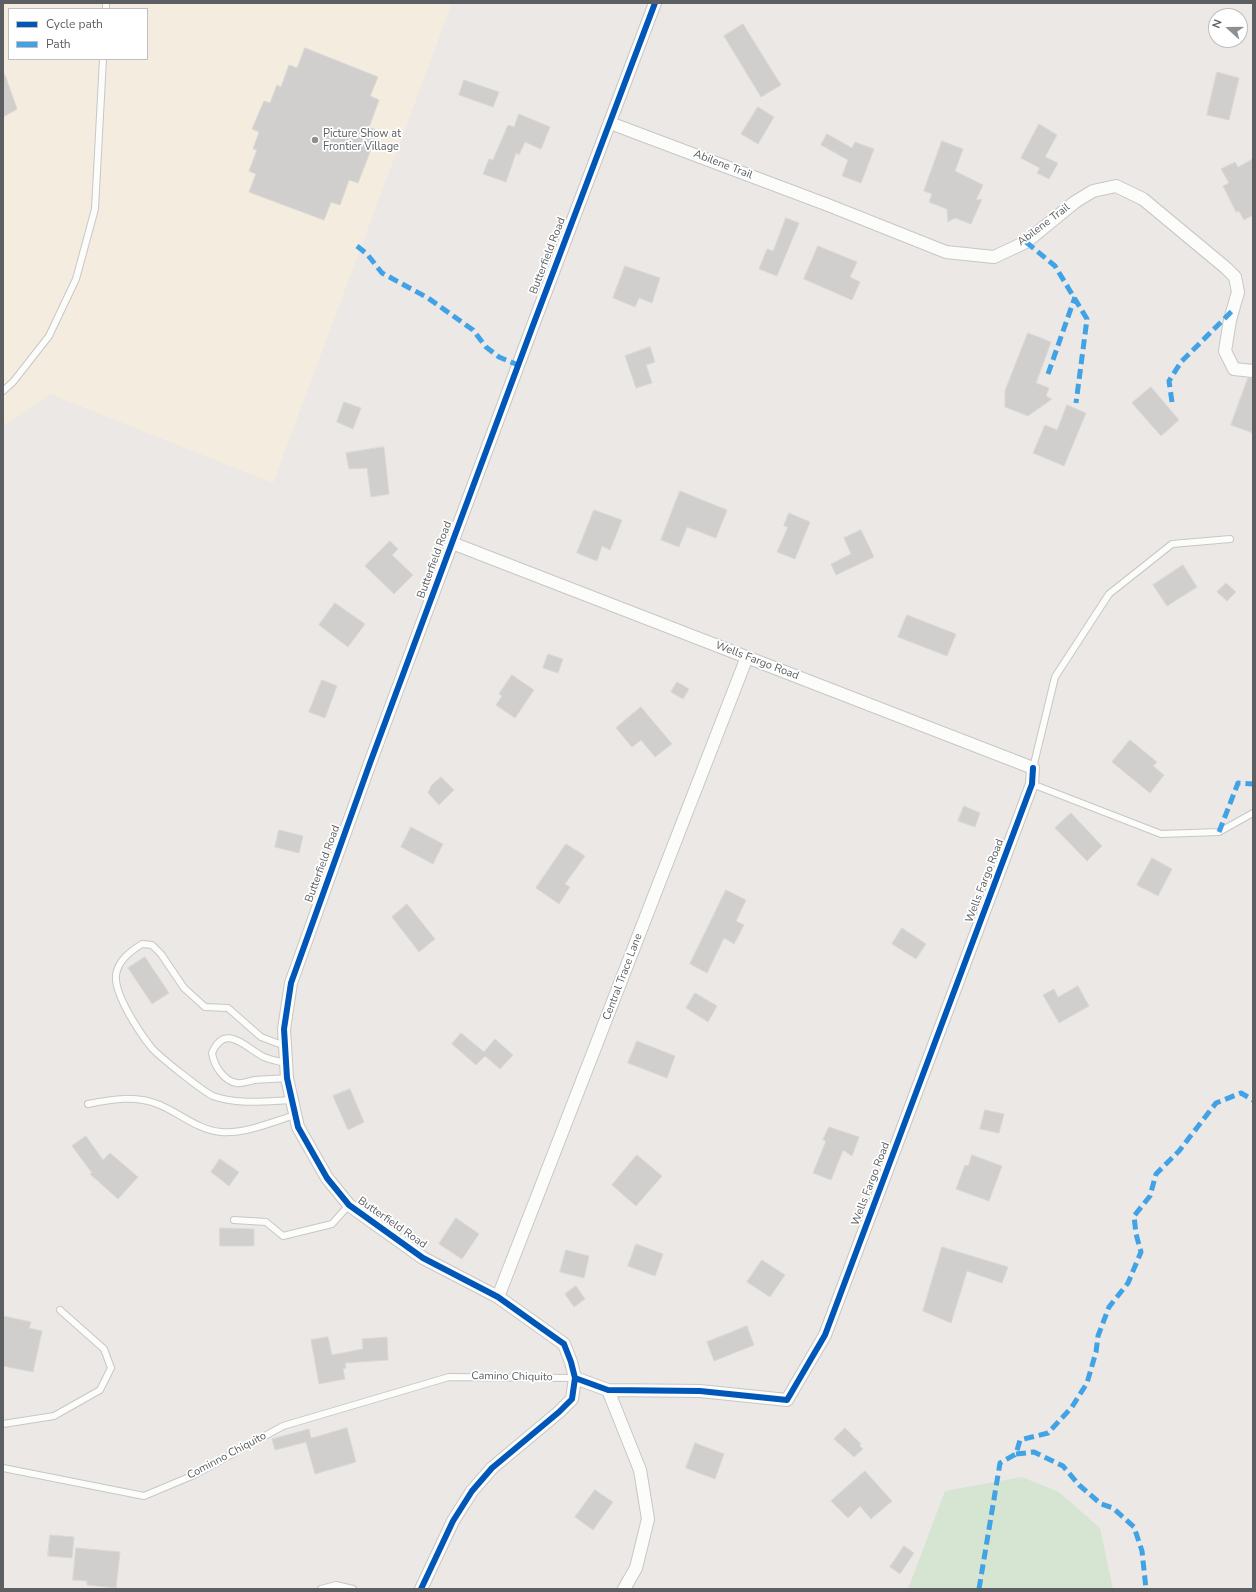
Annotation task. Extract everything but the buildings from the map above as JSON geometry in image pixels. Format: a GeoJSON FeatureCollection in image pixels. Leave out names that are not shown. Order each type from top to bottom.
{"type":"FeatureCollection","features":[{"type":"Feature","properties":{"kind":"street","name":"Butterfield Road"},"geometry":{"type":"LineString","coordinates":[[421,1589],[453,1521],[472,1491],[492,1468],[559,1412],[572,1399],[575,1378],[572,1362],[564,1344],[498,1297],[423,1258],[349,1205],[327,1178],[298,1127],[287,1078],[284,1029],[291,983],[367,771],[655,3]]}},
{"type":"Feature","properties":{"kind":"street","name":"Abilene Trail"},"geometry":{"type":"LineString","coordinates":[[610,123],[828,205],[946,252],[994,257],[1026,242],[1075,202],[1093,191],[1116,186],[1128,190],[1143,199],[1235,277],[1238,292],[1230,320],[1225,351],[1234,369],[1253,371]]}},
{"type":"Feature","properties":{"kind":"street","name":"Wells Fargo Road"},"geometry":{"type":"LineString","coordinates":[[452,543],[1033,768],[1032,784],[825,1335],[787,1400],[700,1391],[608,1390],[575,1378]]}},
{"type":"Feature","properties":{"kind":"street","name":"Central Trace Lane"},"geometry":{"type":"LineString","coordinates":[[498,1297],[747,657]]}},
{"type":"Feature","properties":{"kind":"street"},"geometry":{"type":"LineString","coordinates":[[608,1390],[640,1470],[648,1519],[636,1568],[624,1589]]}},
{"type":"Feature","properties":{"kind":"lane"},"geometry":{"type":"LineString","coordinates":[[3,391],[13,382],[49,336],[76,279],[95,209],[103,60]]}},
{"type":"Feature","properties":{"kind":"lane"},"geometry":{"type":"LineString","coordinates":[[1033,768],[1055,676],[1109,594],[1172,544],[1230,540]]}},
{"type":"Feature","properties":{"kind":"lane"},"geometry":{"type":"LineString","coordinates":[[1032,784],[1161,834],[1219,832],[1253,814]]}},
{"type":"Feature","properties":{"kind":"lane"},"geometry":{"type":"LineString","coordinates":[[285,1046],[261,1037],[228,1008],[205,1007],[198,1002],[184,988],[161,954],[152,945],[142,944],[132,950],[120,962],[116,975],[117,992],[152,1048],[180,1073],[213,1096],[233,1100],[292,1100]]}},
{"type":"Feature","properties":{"kind":"lane"},"geometry":{"type":"LineString","coordinates":[[285,1063],[264,1056],[235,1039],[227,1038],[219,1043],[212,1053],[219,1070],[225,1078],[232,1082],[238,1083],[255,1080],[287,1078]]}},
{"type":"Feature","properties":{"kind":"lane"},"geometry":{"type":"LineString","coordinates":[[88,1104],[116,1099],[139,1099],[160,1105],[204,1129],[222,1132],[256,1127],[295,1115]]}},
{"type":"Feature","properties":{"kind":"lane"},"geometry":{"type":"LineString","coordinates":[[234,1220],[266,1222],[283,1236],[332,1224],[349,1205]]}},
{"type":"Feature","properties":{"kind":"lane"},"geometry":{"type":"LineString","coordinates":[[3,1424],[54,1416],[100,1390],[111,1368],[104,1348],[60,1310]]}},
{"type":"Feature","properties":{"kind":"lane","name":"Camino Chiquito"},"geometry":{"type":"LineString","coordinates":[[449,1376],[575,1378]]}},
{"type":"Feature","properties":{"kind":"lane","name":"Cominno Chiquito"},"geometry":{"type":"LineString","coordinates":[[3,1468],[144,1496],[194,1474],[284,1426],[449,1376]]}},
{"type":"Feature","properties":{"kind":"lane"},"geometry":{"type":"LineString","coordinates":[[321,1589],[336,1585],[353,1589]]}},
{"type":"Feature","properties":{"kind":"shaded area"},"geometry":{"type":"Polygon","coordinates":[[[3,3],[452,3],[273,483],[50,394],[3,427],[3,3]]]}},
{"type":"Feature","properties":{"kind":"green space"},"geometry":{"type":"Polygon","coordinates":[[[1022,1477],[1059,1492],[1100,1528],[1113,1589],[908,1589],[945,1491],[1022,1477]]]}},
{"type":"Feature","properties":{"kind":"marked path"},"geometry":{"type":"LineString","coordinates":[[1026,242],[1055,266],[1087,319],[1076,403]]}},
{"type":"Feature","properties":{"kind":"marked path"},"geometry":{"type":"LineString","coordinates":[[357,246],[367,254],[382,273],[428,298],[473,330],[486,347],[499,357],[518,365]]}},
{"type":"Feature","properties":{"kind":"marked path"},"geometry":{"type":"LineString","coordinates":[[1048,374],[1075,297]]}},
{"type":"Feature","properties":{"kind":"marked path"},"geometry":{"type":"LineString","coordinates":[[1172,402],[1169,381],[1181,362],[1233,310]]}},
{"type":"Feature","properties":{"kind":"marked path"},"geometry":{"type":"LineString","coordinates":[[1219,832],[1238,783],[1253,784]]}},
{"type":"Feature","properties":{"kind":"marked path"},"geometry":{"type":"LineString","coordinates":[[979,1589],[1000,1463],[1016,1454],[1020,1440],[1048,1433],[1072,1407],[1087,1383],[1096,1352],[1098,1336],[1109,1307],[1128,1283],[1141,1252],[1136,1234],[1134,1216],[1150,1196],[1156,1174],[1179,1151],[1216,1103],[1241,1093],[1253,1100]]}},
{"type":"Feature","properties":{"kind":"marked path"},"geometry":{"type":"LineString","coordinates":[[1016,1454],[1034,1452],[1063,1466],[1079,1485],[1101,1504],[1113,1508],[1134,1527],[1142,1551],[1146,1589]]}},
{"type":"Feature","properties":{"kind":"cycle path"},"geometry":{"type":"LineString","coordinates":[[421,1589],[453,1521],[472,1491],[492,1468],[559,1412],[572,1399],[575,1378],[564,1344],[498,1297],[423,1258],[349,1205],[327,1178],[298,1127],[287,1078],[284,1029],[291,983],[370,763],[655,3]]}},
{"type":"Feature","properties":{"kind":"cycle path"},"geometry":{"type":"LineString","coordinates":[[575,1378],[608,1390],[700,1391],[787,1400],[825,1335],[1032,784],[1033,768]]}},
{"type":"Feature","properties":{"kind":"place","name":"Picture Show at Frontier Village"},"geometry":{"type":"Point","coordinates":[315,140]}}]}
